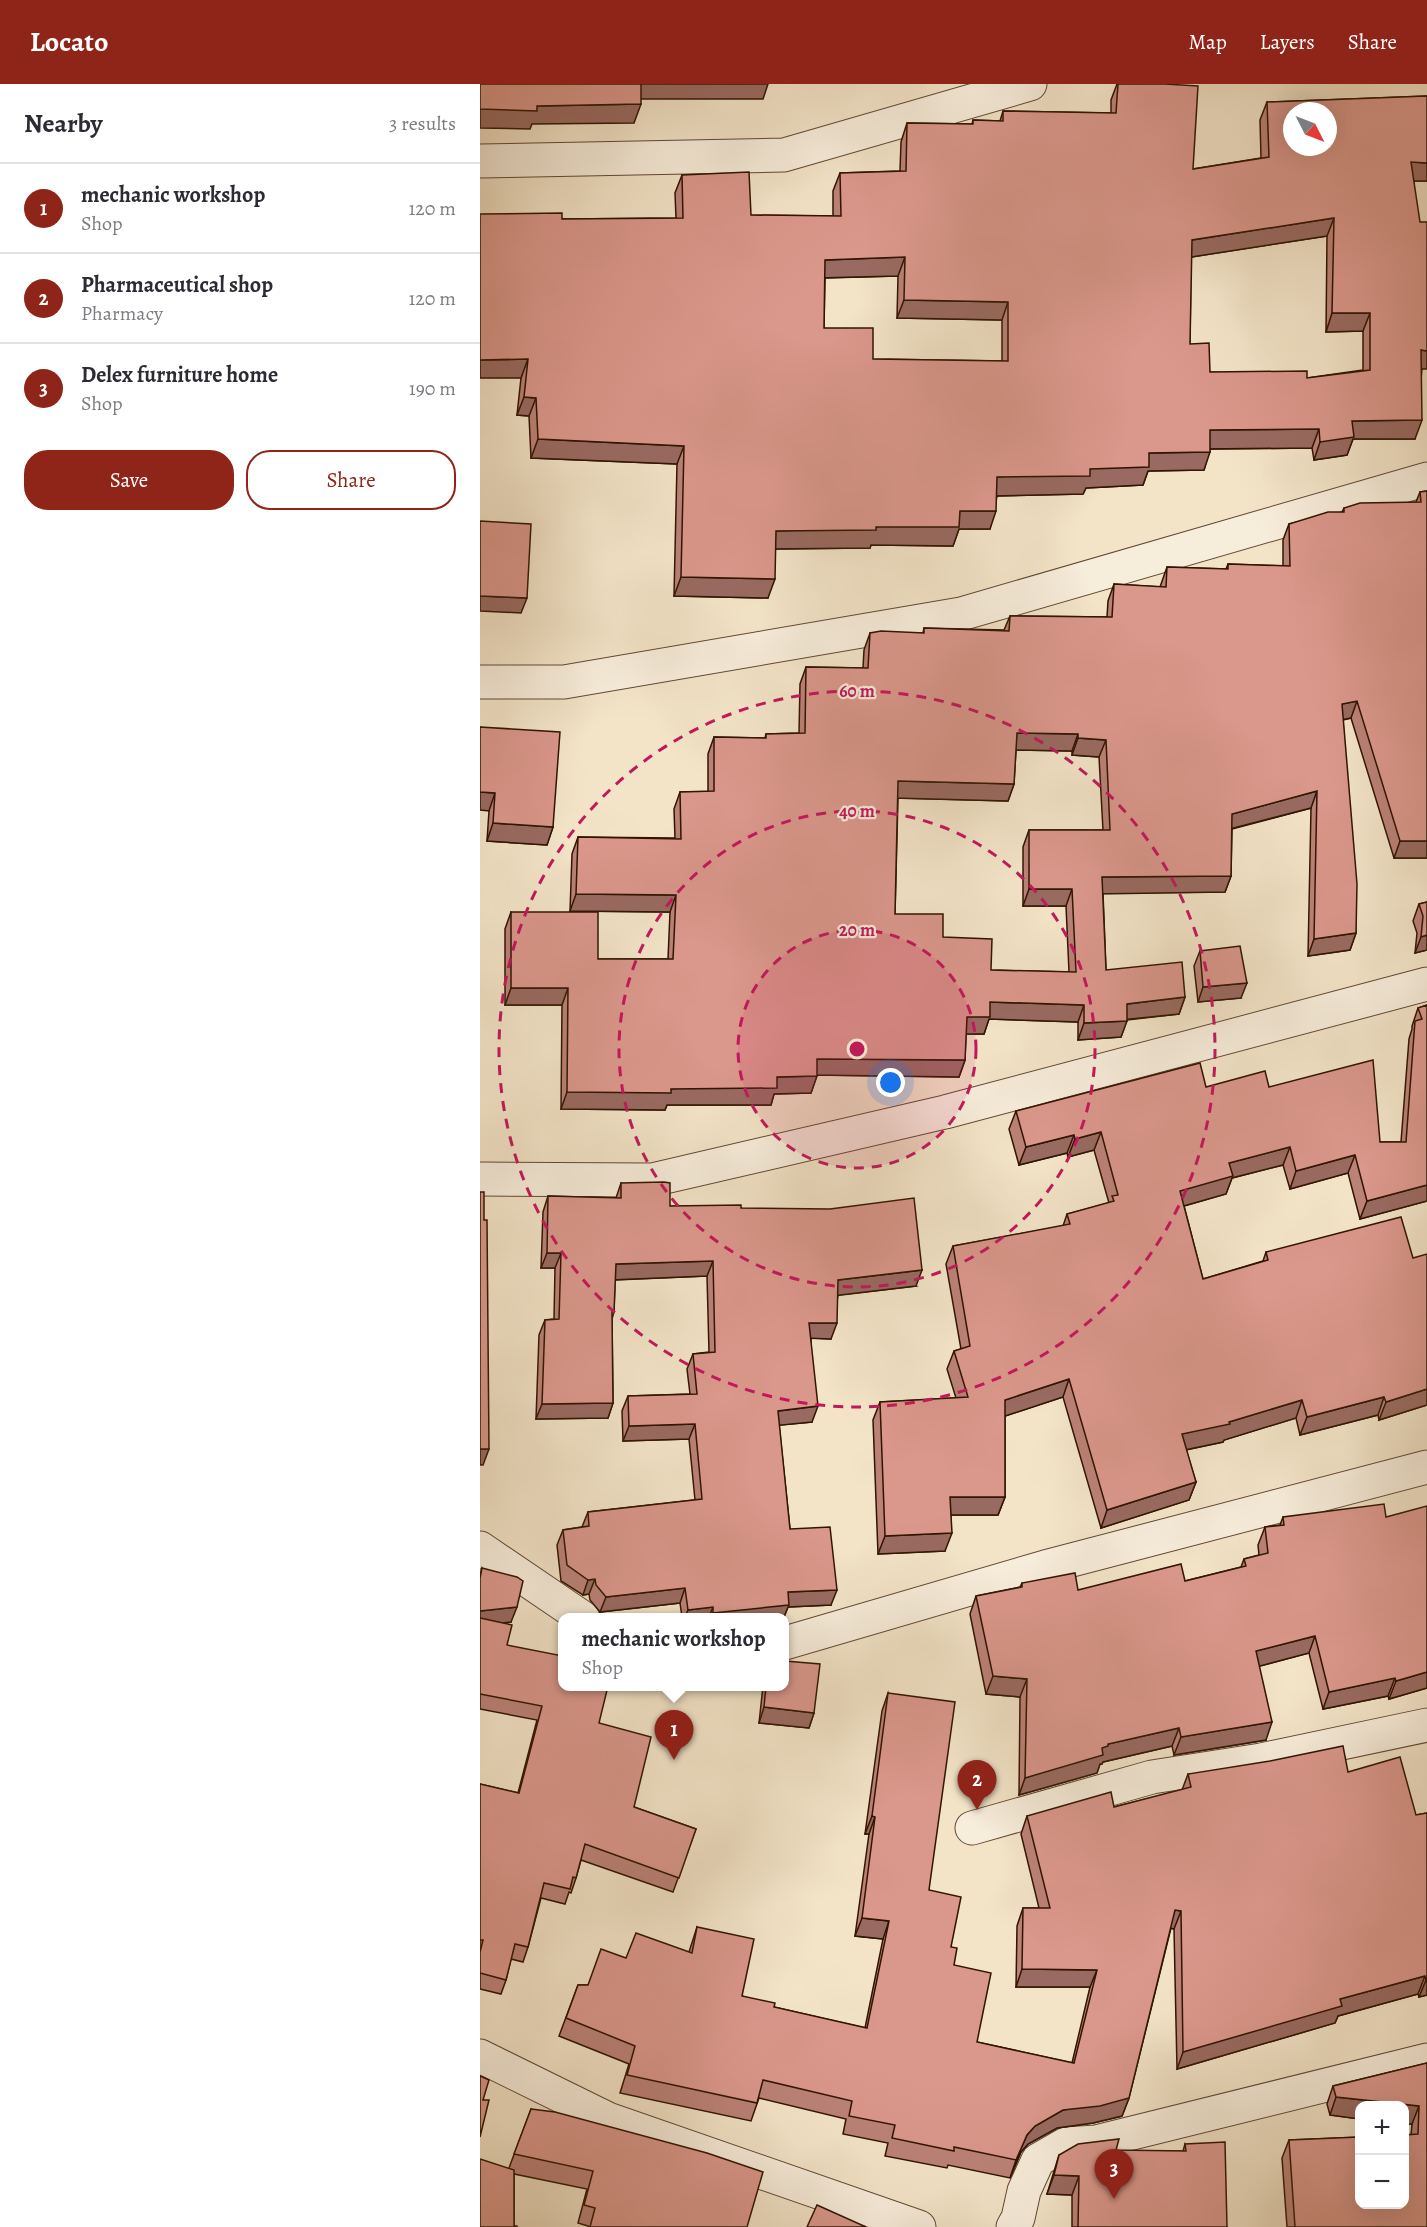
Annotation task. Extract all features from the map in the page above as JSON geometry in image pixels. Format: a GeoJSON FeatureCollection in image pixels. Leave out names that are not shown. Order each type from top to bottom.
{"type":"FeatureCollection","features":[{"type":"Feature","properties":{"kind":"street"},"geometry":{"type":"LineString","coordinates":[[480,161],[784,155],[1030,84]]}},
{"type":"Feature","properties":{"kind":"street"},"geometry":{"type":"LineString","coordinates":[[480,682],[564,682],[961,614],[1427,478]]}},
{"type":"Feature","properties":{"kind":"street"},"geometry":{"type":"LineString","coordinates":[[480,1179],[652,1180],[945,1112],[1427,984]]}},
{"type":"Feature","properties":{"kind":"street"},"geometry":{"type":"LineString","coordinates":[[789,1642],[1045,1567],[1427,1467]]}},
{"type":"Feature","properties":{"kind":"street"},"geometry":{"type":"LineString","coordinates":[[480,1548],[577,1613]]}},
{"type":"Feature","properties":{"kind":"street"},"geometry":{"type":"LineString","coordinates":[[972,1828],[1152,1777],[1261,1760],[1427,1725]]}},
{"type":"Feature","properties":{"kind":"street"},"geometry":{"type":"LineString","coordinates":[[480,2056],[608,2119],[919,2227]]}},
{"type":"Feature","properties":{"kind":"street"},"geometry":{"type":"LineString","coordinates":[[1013,2227],[1018,2218],[1024,2191],[1038,2160],[1066,2144],[1096,2142],[1427,2060]]}},
{"type":"Feature","properties":{"kind":"building"},"geometry":{"type":"Polygon","coordinates":[[[480,84],[641,84],[641,104],[537,106],[537,111],[480,109],[480,84]]]}},
{"type":"Feature","properties":{"kind":"building"},"geometry":{"type":"Polygon","coordinates":[[[1118,84],[1198,86],[1193,169],[1269,157],[1267,102],[1427,96],[1427,163],[1411,162],[1420,222],[1427,222],[1427,351],[1421,350],[1422,420],[1352,421],[1354,437],[1320,442],[1319,429],[1210,430],[1210,452],[1149,453],[1149,467],[1090,469],[1090,476],[997,477],[996,511],[960,511],[959,527],[876,527],[876,530],[776,531],[775,579],[681,577],[684,446],[538,439],[536,398],[524,397],[528,359],[480,360],[480,214],[562,213],[562,219],[683,218],[682,175],[749,172],[751,215],[841,216],[840,173],[906,171],[907,123],[973,124],[973,120],[1003,121],[1003,111],[1116,113],[1118,84]],[[1334,218],[1192,240],[1190,344],[1209,343],[1210,372],[1307,371],[1307,378],[1370,370],[1370,313],[1332,313],[1334,218]],[[905,257],[825,260],[824,328],[873,328],[873,359],[1008,361],[1008,302],[904,300],[905,257]]]}},
{"type":"Feature","properties":{"kind":"building"},"geometry":{"type":"Polygon","coordinates":[[[1427,491],[1427,841],[1400,841],[1357,701],[1342,704],[1357,884],[1356,933],[1314,939],[1317,791],[1232,814],[1231,876],[1102,877],[1106,970],[1182,962],[1185,997],[1127,1004],[1127,1021],[1084,1023],[1084,1005],[990,1002],[990,1017],[967,1017],[965,1060],[817,1059],[817,1076],[777,1077],[777,1088],[671,1089],[671,1093],[567,1092],[568,988],[511,988],[511,912],[598,912],[598,959],[673,959],[676,895],[576,894],[578,837],[681,839],[680,792],[714,791],[714,737],[766,738],[766,734],[805,733],[806,667],[868,668],[870,633],[881,631],[924,633],[924,628],[1009,631],[1010,616],[1112,617],[1114,584],[1166,587],[1167,567],[1228,569],[1228,564],[1290,566],[1289,524],[1328,512],[1344,512],[1344,508],[1360,503],[1421,502],[1420,492],[1427,491]],[[1017,733],[1014,784],[898,781],[895,914],[943,914],[943,937],[992,939],[991,970],[1076,972],[1072,889],[1029,889],[1029,830],[1110,830],[1106,740],[1078,738],[1078,734],[1017,733]]]}},
{"type":"Feature","properties":{"kind":"building"},"geometry":{"type":"Polygon","coordinates":[[[480,521],[531,524],[527,598],[480,596],[480,521]]]}},
{"type":"Feature","properties":{"kind":"building"},"geometry":{"type":"Polygon","coordinates":[[[480,727],[560,732],[553,827],[493,823],[495,793],[480,792],[480,727]]]}},
{"type":"Feature","properties":{"kind":"building"},"geometry":{"type":"Polygon","coordinates":[[[1427,902],[1427,935],[1421,937],[1423,916],[1419,904],[1427,902]]]}},
{"type":"Feature","properties":{"kind":"building"},"geometry":{"type":"Polygon","coordinates":[[[1240,946],[1247,983],[1203,987],[1200,951],[1240,946]]]}},
{"type":"Feature","properties":{"kind":"building"},"geometry":{"type":"Polygon","coordinates":[[[1427,1005],[1427,1185],[1367,1201],[1355,1155],[1296,1171],[1290,1147],[1229,1163],[1233,1176],[1180,1191],[1203,1279],[1268,1260],[1266,1252],[1401,1217],[1413,1258],[1427,1254],[1427,1389],[1386,1402],[1384,1397],[1307,1417],[1302,1400],[1229,1422],[1230,1424],[1182,1434],[1196,1482],[1107,1510],[1069,1379],[1005,1400],[1005,1497],[950,1497],[952,1533],[885,1536],[880,1402],[968,1397],[954,1351],[970,1346],[953,1246],[1070,1224],[1067,1214],[1114,1201],[1112,1196],[1118,1195],[1101,1132],[1075,1139],[1074,1135],[1026,1147],[1016,1111],[1200,1063],[1206,1087],[1265,1071],[1269,1087],[1373,1060],[1380,1142],[1406,1142],[1415,1021],[1422,1019],[1418,1008],[1427,1005]]]}},
{"type":"Feature","properties":{"kind":"building"},"geometry":{"type":"Polygon","coordinates":[[[621,1183],[670,1183],[670,1206],[741,1205],[741,1208],[830,1209],[914,1198],[922,1270],[838,1280],[837,1323],[809,1323],[818,1406],[778,1411],[790,1529],[830,1527],[837,1590],[788,1592],[789,1605],[713,1613],[713,1607],[688,1610],[685,1588],[606,1597],[596,1585],[595,1579],[588,1580],[567,1565],[563,1530],[589,1526],[588,1512],[702,1499],[695,1424],[629,1426],[628,1396],[697,1394],[693,1354],[715,1352],[713,1261],[616,1264],[614,1312],[612,1312],[613,1403],[542,1404],[545,1320],[559,1319],[561,1253],[547,1253],[548,1196],[621,1198],[621,1183]]]}},
{"type":"Feature","properties":{"kind":"building"},"geometry":{"type":"Polygon","coordinates":[[[480,1192],[484,1192],[484,1220],[487,1220],[489,1449],[480,1449],[480,1192]]]}},
{"type":"Feature","properties":{"kind":"building"},"geometry":{"type":"Polygon","coordinates":[[[1384,1504],[1386,1517],[1427,1506],[1427,1672],[1396,1681],[1395,1678],[1329,1692],[1315,1636],[1256,1651],[1272,1722],[1181,1737],[1179,1728],[1108,1744],[1102,1748],[1103,1755],[1025,1778],[1027,1679],[993,1676],[976,1596],[1022,1587],[1022,1583],[1075,1573],[1078,1590],[1181,1564],[1185,1581],[1246,1566],[1244,1559],[1268,1553],[1265,1527],[1284,1525],[1283,1517],[1384,1504]]]}},
{"type":"Feature","properties":{"kind":"building"},"geometry":{"type":"Polygon","coordinates":[[[482,1568],[517,1577],[523,1581],[517,1607],[480,1611],[482,1568]]]}},
{"type":"Feature","properties":{"kind":"building"},"geometry":{"type":"Polygon","coordinates":[[[480,1618],[512,1625],[507,1645],[558,1655],[558,1691],[607,1691],[599,1723],[651,1737],[634,1807],[696,1829],[679,1878],[585,1844],[576,1878],[573,1877],[570,1889],[544,1883],[528,1947],[515,1944],[506,1980],[480,1973],[480,1952],[483,1940],[480,1940],[480,1784],[519,1793],[542,1706],[480,1694],[480,1618]]]}},
{"type":"Feature","properties":{"kind":"building"},"geometry":{"type":"Polygon","coordinates":[[[789,1661],[820,1664],[814,1713],[764,1707],[766,1691],[789,1691],[789,1661]]]}},
{"type":"Feature","properties":{"kind":"building"},"geometry":{"type":"Polygon","coordinates":[[[888,1693],[955,1702],[929,1890],[961,1897],[951,1947],[957,1948],[954,1965],[991,1973],[977,2042],[1074,2063],[1097,1970],[1022,1969],[1023,1908],[1050,1908],[1027,1816],[1111,1792],[1114,1807],[1191,1787],[1188,1774],[1343,1746],[1348,1772],[1400,1757],[1416,1815],[1427,1813],[1427,1979],[1425,1976],[1340,1999],[1342,2006],[1183,2052],[1181,1911],[1175,1910],[1129,2098],[1100,2106],[1063,2110],[1035,2126],[1027,2135],[1016,2160],[954,2147],[954,2151],[892,2138],[895,2125],[849,2116],[852,2101],[763,2080],[757,2103],[627,2075],[635,2046],[566,2018],[578,1985],[588,1985],[601,1949],[626,1958],[636,1933],[692,1953],[697,1927],[754,1939],[742,1996],[775,2003],[774,2007],[867,2028],[889,1921],[862,1918],[888,1693]]]}},
{"type":"Feature","properties":{"kind":"building"},"geometry":{"type":"Polygon","coordinates":[[[1427,2063],[1427,2227],[1295,2227],[1289,2140],[1355,2137],[1355,2209],[1409,2209],[1409,2135],[1418,2134],[1419,2106],[1409,2105],[1409,2101],[1373,2101],[1336,2097],[1333,2086],[1427,2063]]]}},
{"type":"Feature","properties":{"kind":"building"},"geometry":{"type":"Polygon","coordinates":[[[480,2076],[489,2080],[483,2100],[489,2100],[480,2137],[480,2076]]]}},
{"type":"Feature","properties":{"kind":"building"},"geometry":{"type":"Polygon","coordinates":[[[531,2109],[555,2112],[707,2153],[763,2172],[747,2227],[590,2227],[595,2208],[584,2205],[593,2171],[514,2154],[531,2109]]]}},
{"type":"Feature","properties":{"kind":"building"},"geometry":{"type":"Polygon","coordinates":[[[1119,2139],[1116,2150],[1186,2151],[1185,2144],[1225,2142],[1227,2227],[1078,2227],[1079,2176],[1054,2175],[1059,2155],[1078,2144],[1119,2139]]]}},
{"type":"Feature","properties":{"kind":"building"},"geometry":{"type":"Polygon","coordinates":[[[480,2159],[514,2170],[514,2226],[517,2227],[480,2227],[480,2159]]]}},
{"type":"Feature","properties":{"kind":"building"},"geometry":{"type":"Polygon","coordinates":[[[817,2205],[866,2227],[807,2227],[817,2205]]]}},
{"type":"Feature","properties":{"kind":"place","name":"mechanic workshop"},"geometry":{"type":"Point","coordinates":[674,1760]}},
{"type":"Feature","properties":{"kind":"place","name":"Pharmaceutical shop"},"geometry":{"type":"Point","coordinates":[977,1810]}},
{"type":"Feature","properties":{"kind":"place","name":"Delex furniture home"},"geometry":{"type":"Point","coordinates":[1114,2199]}}]}
